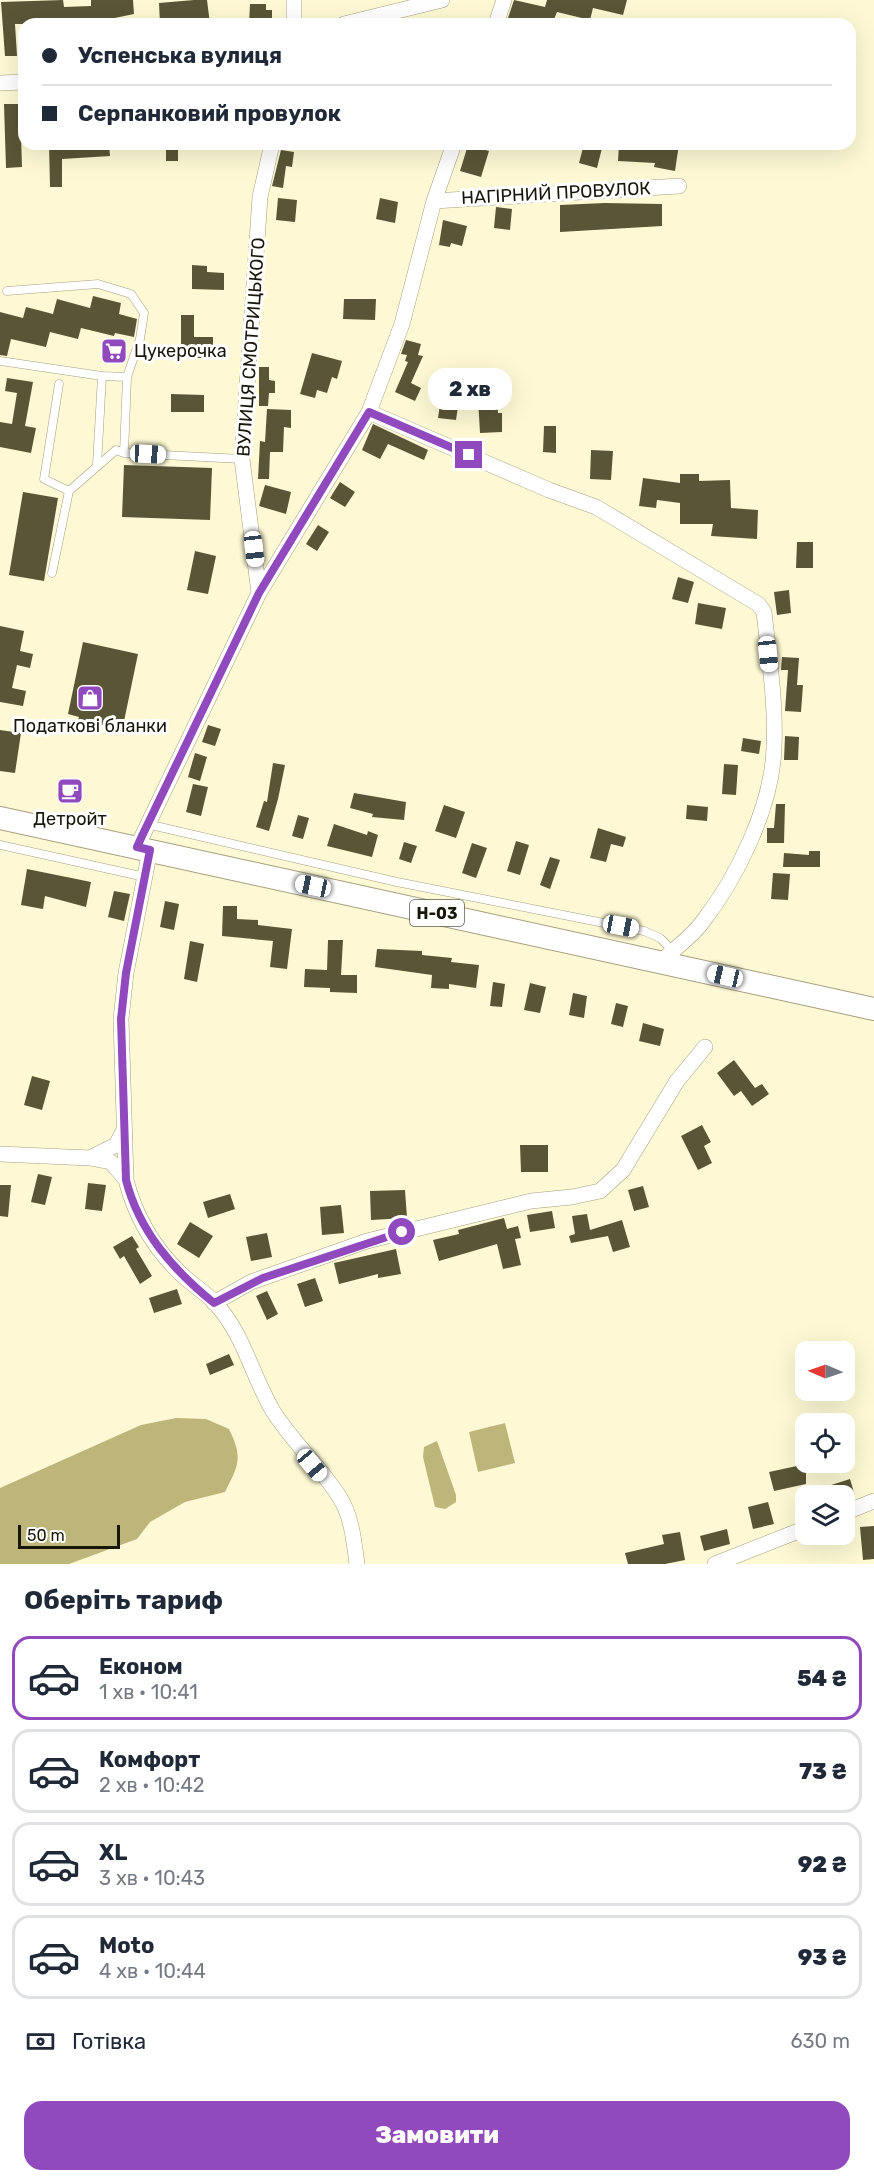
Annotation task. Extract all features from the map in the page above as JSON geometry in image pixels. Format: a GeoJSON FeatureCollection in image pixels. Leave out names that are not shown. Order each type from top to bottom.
{"type":"FeatureCollection","features":[{"type":"Feature","properties":{"kind":"main road","name":"Н-03"},"geometry":{"type":"LineString","coordinates":[[0,818],[667,956],[874,1009]]}},
{"type":"Feature","properties":{"kind":"street"},"geometry":{"type":"LineString","coordinates":[[294,0],[294,18]]}},
{"type":"Feature","properties":{"kind":"street"},"geometry":{"type":"LineString","coordinates":[[368,18],[442,0]]}},
{"type":"Feature","properties":{"kind":"street"},"geometry":{"type":"LineString","coordinates":[[498,18],[504,0]]}},
{"type":"Feature","properties":{"kind":"street"},"geometry":{"type":"LineString","coordinates":[[0,83],[18,82]]}},
{"type":"Feature","properties":{"kind":"street","name":"ВУЛИЦЯ СМОТРИЦЬКОГО"},"geometry":{"type":"LineString","coordinates":[[259,593],[242,459],[260,197],[271,150]]}},
{"type":"Feature","properties":{"kind":"street"},"geometry":{"type":"LineString","coordinates":[[357,1564],[348,1514],[340,1498],[304,1455],[273,1410],[239,1337],[214,1303],[179,1273],[148,1233],[130,1197],[126,1180],[121,1019],[126,973],[144,877],[143,849],[146,824],[259,593],[369,412],[402,324],[434,201],[452,150]]}},
{"type":"Feature","properties":{"kind":"street","name":"НАГІРНИЙ ПРОВУЛОК"},"geometry":{"type":"LineString","coordinates":[[434,201],[679,186]]}},
{"type":"Feature","properties":{"kind":"street"},"geometry":{"type":"LineString","coordinates":[[369,412],[596,507],[758,604],[764,612],[773,696],[774,750],[764,809],[731,879],[700,925],[667,956]]}},
{"type":"Feature","properties":{"kind":"street"},"geometry":{"type":"LineString","coordinates":[[214,1303],[251,1282],[367,1241],[531,1201],[572,1197],[600,1191],[622,1170],[676,1081],[705,1047]]}},
{"type":"Feature","properties":{"kind":"street"},"geometry":{"type":"LineString","coordinates":[[90,1158],[116,1145],[125,1127]]}},
{"type":"Feature","properties":{"kind":"street"},"geometry":{"type":"LineString","coordinates":[[0,1154],[90,1158],[111,1162],[126,1180]]}},
{"type":"Feature","properties":{"kind":"street"},"geometry":{"type":"LineString","coordinates":[[855,1508],[874,1501]]}},
{"type":"Feature","properties":{"kind":"street"},"geometry":{"type":"LineString","coordinates":[[715,1564],[795,1532]]}},
{"type":"Feature","properties":{"kind":"lane"},"geometry":{"type":"LineString","coordinates":[[7,291],[98,284],[131,294],[144,313],[140,339],[127,377],[124,453]]}},
{"type":"Feature","properties":{"kind":"lane"},"geometry":{"type":"LineString","coordinates":[[0,361],[102,376],[127,377]]}},
{"type":"Feature","properties":{"kind":"lane"},"geometry":{"type":"LineString","coordinates":[[97,465],[102,376]]}},
{"type":"Feature","properties":{"kind":"lane"},"geometry":{"type":"LineString","coordinates":[[59,384],[44,478],[69,491]]}},
{"type":"Feature","properties":{"kind":"lane"},"geometry":{"type":"LineString","coordinates":[[52,573],[69,491],[116,450],[124,453],[242,459]]}},
{"type":"Feature","properties":{"kind":"lane"},"geometry":{"type":"LineString","coordinates":[[146,824],[398,882],[644,931],[660,938],[667,956]]}},
{"type":"Feature","properties":{"kind":"lane"},"geometry":{"type":"LineString","coordinates":[[0,845],[144,877]]}},
{"type":"Feature","properties":{"kind":"shaded area"},"geometry":{"type":"Polygon","coordinates":[[[176,1418],[206,1419],[229,1429],[238,1454],[234,1474],[225,1492],[185,1502],[150,1522],[137,1539],[69,1564],[0,1564],[0,1488],[141,1425],[176,1418]]]}},
{"type":"Feature","properties":{"kind":"shaded area"},"geometry":{"type":"Polygon","coordinates":[[[505,1423],[515,1463],[478,1472],[469,1432],[505,1423]]]}},
{"type":"Feature","properties":{"kind":"shaded area"},"geometry":{"type":"Polygon","coordinates":[[[437,1441],[456,1495],[456,1502],[445,1509],[435,1507],[423,1457],[424,1447],[437,1441]]]}},
{"type":"Feature","properties":{"kind":"building"},"geometry":{"type":"Polygon","coordinates":[[[63,0],[64,7],[91,6],[91,0],[133,0],[134,14],[115,18],[18,18],[18,24],[15,24],[17,56],[5,56],[1,2],[63,0]]]}},
{"type":"Feature","properties":{"kind":"building"},"geometry":{"type":"Polygon","coordinates":[[[207,0],[209,18],[160,18],[159,3],[207,0]]]}},
{"type":"Feature","properties":{"kind":"building"},"geometry":{"type":"Polygon","coordinates":[[[514,0],[545,7],[547,0],[627,0],[623,15],[593,8],[590,18],[557,12],[554,18],[508,18],[514,0]]]}},
{"type":"Feature","properties":{"kind":"building"},"geometry":{"type":"Polygon","coordinates":[[[250,4],[266,4],[266,10],[272,10],[272,18],[249,18],[250,4]]]}},
{"type":"Feature","properties":{"kind":"building"},"geometry":{"type":"Polygon","coordinates":[[[4,104],[18,104],[18,150],[21,150],[22,167],[6,168],[4,104]]]}},
{"type":"Feature","properties":{"kind":"building"},"geometry":{"type":"Polygon","coordinates":[[[49,150],[110,150],[110,156],[62,159],[62,187],[50,187],[49,150]]]}},
{"type":"Feature","properties":{"kind":"building"},"geometry":{"type":"Polygon","coordinates":[[[166,150],[178,150],[178,161],[166,161],[166,150]]]}},
{"type":"Feature","properties":{"kind":"building"},"geometry":{"type":"Polygon","coordinates":[[[281,150],[294,152],[292,167],[286,166],[283,188],[272,186],[281,150]]]}},
{"type":"Feature","properties":{"kind":"building"},"geometry":{"type":"Polygon","coordinates":[[[466,150],[489,151],[481,177],[460,171],[466,150]]]}},
{"type":"Feature","properties":{"kind":"building"},"geometry":{"type":"Polygon","coordinates":[[[582,150],[602,150],[597,168],[579,163],[582,150]]]}},
{"type":"Feature","properties":{"kind":"building"},"geometry":{"type":"Polygon","coordinates":[[[619,150],[678,150],[675,171],[654,167],[655,163],[618,161],[619,150]]]}},
{"type":"Feature","properties":{"kind":"building"},"geometry":{"type":"Polygon","coordinates":[[[278,198],[297,200],[295,222],[276,220],[278,198]]]}},
{"type":"Feature","properties":{"kind":"building"},"geometry":{"type":"Polygon","coordinates":[[[380,198],[398,202],[395,223],[376,219],[380,198]]]}},
{"type":"Feature","properties":{"kind":"building"},"geometry":{"type":"Polygon","coordinates":[[[662,204],[662,226],[560,232],[560,205],[662,204]]]}},
{"type":"Feature","properties":{"kind":"building"},"geometry":{"type":"Polygon","coordinates":[[[496,207],[512,209],[510,230],[494,228],[496,207]]]}},
{"type":"Feature","properties":{"kind":"building"},"geometry":{"type":"Polygon","coordinates":[[[443,220],[467,226],[462,246],[451,243],[450,247],[439,245],[443,220]]]}},
{"type":"Feature","properties":{"kind":"building"},"geometry":{"type":"Polygon","coordinates":[[[192,265],[207,266],[207,272],[224,273],[224,290],[192,289],[192,265]]]}},
{"type":"Feature","properties":{"kind":"building"},"geometry":{"type":"Polygon","coordinates":[[[93,296],[121,303],[119,314],[137,319],[134,337],[115,333],[114,336],[81,328],[78,339],[50,332],[46,347],[11,339],[7,356],[0,355],[0,312],[23,318],[26,307],[53,314],[57,299],[90,308],[93,296]]]}},
{"type":"Feature","properties":{"kind":"building"},"geometry":{"type":"Polygon","coordinates":[[[344,299],[376,299],[375,320],[343,319],[344,299]]]}},
{"type":"Feature","properties":{"kind":"building"},"geometry":{"type":"Polygon","coordinates":[[[181,315],[194,315],[194,337],[213,337],[213,358],[181,358],[181,315]]]}},
{"type":"Feature","properties":{"kind":"building"},"geometry":{"type":"Polygon","coordinates":[[[406,340],[421,344],[418,355],[423,356],[411,383],[421,388],[415,401],[395,392],[408,362],[405,361],[407,355],[401,354],[406,340]]]}},
{"type":"Feature","properties":{"kind":"building"},"geometry":{"type":"Polygon","coordinates":[[[312,353],[342,361],[337,379],[332,377],[327,393],[317,390],[315,398],[300,394],[312,353]]]}},
{"type":"Feature","properties":{"kind":"building"},"geometry":{"type":"Polygon","coordinates":[[[259,367],[269,367],[269,380],[275,381],[275,393],[269,393],[268,406],[259,406],[259,367]]]}},
{"type":"Feature","properties":{"kind":"building"},"geometry":{"type":"Polygon","coordinates":[[[444,377],[462,379],[456,420],[438,418],[444,377]]]}},
{"type":"Feature","properties":{"kind":"building"},"geometry":{"type":"Polygon","coordinates":[[[7,378],[33,382],[25,426],[36,428],[31,453],[0,447],[0,422],[12,424],[17,393],[5,391],[7,378]]]}},
{"type":"Feature","properties":{"kind":"building"},"geometry":{"type":"Polygon","coordinates":[[[496,379],[498,413],[502,413],[502,432],[480,433],[477,380],[496,379]]]}},
{"type":"Feature","properties":{"kind":"building"},"geometry":{"type":"Polygon","coordinates":[[[171,394],[204,395],[204,412],[171,412],[171,394]]]}},
{"type":"Feature","properties":{"kind":"building"},"geometry":{"type":"Polygon","coordinates":[[[267,409],[291,410],[291,428],[284,427],[283,452],[270,452],[269,479],[258,479],[260,441],[265,442],[267,409]]]}},
{"type":"Feature","properties":{"kind":"building"},"geometry":{"type":"Polygon","coordinates":[[[373,424],[428,450],[424,460],[388,444],[380,459],[362,450],[373,424]]]}},
{"type":"Feature","properties":{"kind":"building"},"geometry":{"type":"Polygon","coordinates":[[[544,426],[556,426],[556,453],[543,452],[544,426]]]}},
{"type":"Feature","properties":{"kind":"building"},"geometry":{"type":"Polygon","coordinates":[[[591,450],[613,451],[611,480],[590,479],[591,450]]]}},
{"type":"Feature","properties":{"kind":"building"},"geometry":{"type":"Polygon","coordinates":[[[124,465],[212,468],[210,520],[122,517],[124,465]]]}},
{"type":"Feature","properties":{"kind":"building"},"geometry":{"type":"Polygon","coordinates":[[[680,474],[699,474],[699,481],[730,480],[731,508],[758,510],[757,539],[711,536],[713,524],[680,524],[680,503],[657,500],[656,508],[639,506],[643,478],[680,483],[680,474]]]}},
{"type":"Feature","properties":{"kind":"building"},"geometry":{"type":"Polygon","coordinates":[[[340,482],[355,492],[345,507],[330,498],[340,482]]]}},
{"type":"Feature","properties":{"kind":"building"},"geometry":{"type":"Polygon","coordinates":[[[265,485],[291,492],[286,514],[259,506],[265,485]]]}},
{"type":"Feature","properties":{"kind":"building"},"geometry":{"type":"Polygon","coordinates":[[[23,492],[58,498],[44,581],[9,575],[23,492]]]}},
{"type":"Feature","properties":{"kind":"building"},"geometry":{"type":"Polygon","coordinates":[[[318,525],[329,532],[317,551],[306,544],[318,525]]]}},
{"type":"Feature","properties":{"kind":"building"},"geometry":{"type":"Polygon","coordinates":[[[797,542],[813,542],[813,568],[796,568],[797,542]]]}},
{"type":"Feature","properties":{"kind":"building"},"geometry":{"type":"Polygon","coordinates":[[[195,551],[216,556],[208,594],[187,590],[195,551]]]}},
{"type":"Feature","properties":{"kind":"building"},"geometry":{"type":"Polygon","coordinates":[[[678,577],[694,582],[688,603],[672,599],[678,577]]]}},
{"type":"Feature","properties":{"kind":"building"},"geometry":{"type":"Polygon","coordinates":[[[789,590],[791,613],[777,615],[774,592],[789,590]]]}},
{"type":"Feature","properties":{"kind":"building"},"geometry":{"type":"Polygon","coordinates":[[[698,603],[726,608],[722,629],[695,624],[698,603]]]}},
{"type":"Feature","properties":{"kind":"building"},"geometry":{"type":"Polygon","coordinates":[[[0,626],[24,631],[20,651],[33,654],[30,668],[17,665],[12,688],[26,691],[23,706],[0,702],[0,626]]]}},
{"type":"Feature","properties":{"kind":"building"},"geometry":{"type":"Polygon","coordinates":[[[83,642],[138,654],[123,726],[109,723],[108,726],[78,720],[79,717],[68,714],[83,642]]]}},
{"type":"Feature","properties":{"kind":"building"},"geometry":{"type":"Polygon","coordinates":[[[782,657],[799,658],[797,685],[803,685],[801,712],[785,711],[788,670],[781,670],[782,657]]]}},
{"type":"Feature","properties":{"kind":"building"},"geometry":{"type":"Polygon","coordinates":[[[208,725],[221,729],[215,746],[202,742],[208,725]]]}},
{"type":"Feature","properties":{"kind":"building"},"geometry":{"type":"Polygon","coordinates":[[[0,730],[21,733],[15,773],[0,771],[0,730]]]}},
{"type":"Feature","properties":{"kind":"building"},"geometry":{"type":"Polygon","coordinates":[[[785,736],[799,737],[798,760],[784,760],[785,736]]]}},
{"type":"Feature","properties":{"kind":"building"},"geometry":{"type":"Polygon","coordinates":[[[743,738],[761,741],[759,754],[741,751],[743,738]]]}},
{"type":"Feature","properties":{"kind":"building"},"geometry":{"type":"Polygon","coordinates":[[[195,753],[207,757],[200,781],[188,777],[195,753]]]}},
{"type":"Feature","properties":{"kind":"building"},"geometry":{"type":"Polygon","coordinates":[[[273,763],[285,765],[269,831],[256,827],[264,801],[267,802],[273,763]]]}},
{"type":"Feature","properties":{"kind":"building"},"geometry":{"type":"Polygon","coordinates":[[[724,764],[738,765],[736,795],[722,794],[724,764]]]}},
{"type":"Feature","properties":{"kind":"building"},"geometry":{"type":"Polygon","coordinates":[[[63,782],[80,786],[77,799],[60,796],[63,782]]]}},
{"type":"Feature","properties":{"kind":"building"},"geometry":{"type":"Polygon","coordinates":[[[193,784],[208,787],[201,816],[186,812],[193,784]]]}},
{"type":"Feature","properties":{"kind":"building"},"geometry":{"type":"Polygon","coordinates":[[[354,793],[406,802],[404,820],[372,817],[373,814],[350,808],[354,793]]]}},
{"type":"Feature","properties":{"kind":"building"},"geometry":{"type":"Polygon","coordinates":[[[776,804],[785,804],[784,843],[767,843],[767,828],[774,828],[776,804]]]}},
{"type":"Feature","properties":{"kind":"building"},"geometry":{"type":"Polygon","coordinates":[[[444,805],[465,812],[456,838],[435,831],[444,805]]]}},
{"type":"Feature","properties":{"kind":"building"},"geometry":{"type":"Polygon","coordinates":[[[687,805],[708,807],[707,821],[686,819],[687,805]]]}},
{"type":"Feature","properties":{"kind":"building"},"geometry":{"type":"Polygon","coordinates":[[[298,815],[309,818],[303,839],[292,836],[298,815]]]}},
{"type":"Feature","properties":{"kind":"building"},"geometry":{"type":"Polygon","coordinates":[[[334,824],[367,835],[368,831],[378,835],[372,857],[327,846],[334,824]]]}},
{"type":"Feature","properties":{"kind":"building"},"geometry":{"type":"Polygon","coordinates":[[[598,828],[626,837],[623,847],[611,844],[606,862],[590,858],[598,828]]]}},
{"type":"Feature","properties":{"kind":"building"},"geometry":{"type":"Polygon","coordinates":[[[516,841],[529,845],[520,875],[507,871],[516,841]]]}},
{"type":"Feature","properties":{"kind":"building"},"geometry":{"type":"Polygon","coordinates":[[[404,842],[417,846],[411,863],[399,859],[404,842]]]}},
{"type":"Feature","properties":{"kind":"building"},"geometry":{"type":"Polygon","coordinates":[[[472,843],[487,848],[476,878],[462,873],[472,843]]]}},
{"type":"Feature","properties":{"kind":"building"},"geometry":{"type":"Polygon","coordinates":[[[809,851],[820,851],[820,867],[783,867],[784,853],[809,855],[809,851]]]}},
{"type":"Feature","properties":{"kind":"building"},"geometry":{"type":"Polygon","coordinates":[[[550,857],[560,860],[550,889],[540,885],[550,857]]]}},
{"type":"Feature","properties":{"kind":"building"},"geometry":{"type":"Polygon","coordinates":[[[27,869],[91,882],[86,907],[45,896],[43,909],[21,905],[27,869]]]}},
{"type":"Feature","properties":{"kind":"building"},"geometry":{"type":"Polygon","coordinates":[[[773,873],[790,874],[788,900],[771,899],[773,873]]]}},
{"type":"Feature","properties":{"kind":"building"},"geometry":{"type":"Polygon","coordinates":[[[114,891],[130,894],[124,921],[108,917],[114,891]]]}},
{"type":"Feature","properties":{"kind":"building"},"geometry":{"type":"Polygon","coordinates":[[[165,901],[179,904],[174,930],[160,927],[165,901]]]}},
{"type":"Feature","properties":{"kind":"building"},"geometry":{"type":"Polygon","coordinates":[[[223,906],[237,906],[237,919],[258,920],[258,925],[292,929],[287,969],[270,967],[273,941],[222,936],[223,906]]]}},
{"type":"Feature","properties":{"kind":"building"},"geometry":{"type":"Polygon","coordinates":[[[328,940],[343,940],[341,975],[357,975],[357,993],[330,992],[330,988],[304,987],[305,969],[327,970],[328,940]]]}},
{"type":"Feature","properties":{"kind":"building"},"geometry":{"type":"Polygon","coordinates":[[[190,941],[204,944],[197,982],[184,979],[190,941]]]}},
{"type":"Feature","properties":{"kind":"building"},"geometry":{"type":"Polygon","coordinates":[[[377,949],[422,951],[422,955],[452,958],[451,962],[479,965],[476,988],[449,984],[449,989],[431,988],[432,975],[375,967],[377,949]]]}},
{"type":"Feature","properties":{"kind":"building"},"geometry":{"type":"Polygon","coordinates":[[[493,982],[505,984],[502,1007],[490,1006],[493,982]]]}},
{"type":"Feature","properties":{"kind":"building"},"geometry":{"type":"Polygon","coordinates":[[[530,983],[546,987],[540,1013],[524,1010],[530,983]]]}},
{"type":"Feature","properties":{"kind":"building"},"geometry":{"type":"Polygon","coordinates":[[[573,993],[587,996],[584,1018],[569,1015],[573,993]]]}},
{"type":"Feature","properties":{"kind":"building"},"geometry":{"type":"Polygon","coordinates":[[[616,1003],[628,1006],[623,1027],[611,1024],[616,1003]]]}},
{"type":"Feature","properties":{"kind":"building"},"geometry":{"type":"Polygon","coordinates":[[[643,1023],[664,1029],[660,1046],[639,1041],[643,1023]]]}},
{"type":"Feature","properties":{"kind":"building"},"geometry":{"type":"Polygon","coordinates":[[[734,1060],[755,1088],[762,1084],[769,1094],[752,1106],[741,1091],[734,1096],[717,1073],[734,1060]]]}},
{"type":"Feature","properties":{"kind":"building"},"geometry":{"type":"Polygon","coordinates":[[[32,1076],[50,1081],[42,1110],[24,1105],[32,1076]]]}},
{"type":"Feature","properties":{"kind":"building"},"geometry":{"type":"Polygon","coordinates":[[[702,1125],[711,1142],[704,1146],[712,1163],[698,1170],[681,1136],[702,1125]]]}},
{"type":"Feature","properties":{"kind":"building"},"geometry":{"type":"Polygon","coordinates":[[[520,1145],[548,1145],[548,1172],[521,1172],[520,1145]]]}},
{"type":"Feature","properties":{"kind":"building"},"geometry":{"type":"Polygon","coordinates":[[[38,1174],[52,1177],[45,1205],[31,1202],[38,1174]]]}},
{"type":"Feature","properties":{"kind":"building"},"geometry":{"type":"Polygon","coordinates":[[[88,1183],[106,1185],[102,1211],[85,1209],[88,1183]]]}},
{"type":"Feature","properties":{"kind":"building"},"geometry":{"type":"Polygon","coordinates":[[[0,1185],[11,1185],[8,1217],[0,1216],[0,1185]]]}},
{"type":"Feature","properties":{"kind":"building"},"geometry":{"type":"Polygon","coordinates":[[[643,1186],[649,1207],[634,1211],[628,1190],[643,1186]]]}},
{"type":"Feature","properties":{"kind":"building"},"geometry":{"type":"Polygon","coordinates":[[[405,1190],[407,1218],[371,1220],[370,1191],[405,1190]]]}},
{"type":"Feature","properties":{"kind":"building"},"geometry":{"type":"Polygon","coordinates":[[[230,1194],[235,1209],[208,1218],[203,1202],[230,1194]]]}},
{"type":"Feature","properties":{"kind":"building"},"geometry":{"type":"Polygon","coordinates":[[[341,1205],[344,1233],[322,1235],[320,1207],[341,1205]]]}},
{"type":"Feature","properties":{"kind":"building"},"geometry":{"type":"Polygon","coordinates":[[[552,1211],[555,1228],[530,1232],[527,1215],[552,1211]]]}},
{"type":"Feature","properties":{"kind":"building"},"geometry":{"type":"Polygon","coordinates":[[[587,1214],[590,1230],[622,1220],[630,1247],[613,1252],[608,1236],[571,1243],[569,1236],[575,1234],[572,1216],[587,1214]]]}},
{"type":"Feature","properties":{"kind":"building"},"geometry":{"type":"Polygon","coordinates":[[[504,1218],[507,1229],[518,1226],[521,1238],[515,1239],[521,1265],[503,1269],[497,1244],[439,1261],[433,1240],[459,1234],[458,1230],[504,1218]]]}},
{"type":"Feature","properties":{"kind":"building"},"geometry":{"type":"Polygon","coordinates":[[[190,1222],[213,1236],[199,1258],[177,1244],[190,1222]]]}},
{"type":"Feature","properties":{"kind":"building"},"geometry":{"type":"Polygon","coordinates":[[[267,1233],[272,1257],[251,1261],[246,1237],[267,1233]]]}},
{"type":"Feature","properties":{"kind":"building"},"geometry":{"type":"Polygon","coordinates":[[[132,1236],[139,1247],[136,1249],[152,1276],[140,1284],[124,1256],[120,1259],[113,1247],[132,1236]]]}},
{"type":"Feature","properties":{"kind":"building"},"geometry":{"type":"Polygon","coordinates":[[[396,1249],[401,1274],[378,1278],[378,1274],[339,1284],[334,1263],[396,1249]]]}},
{"type":"Feature","properties":{"kind":"building"},"geometry":{"type":"Polygon","coordinates":[[[315,1278],[323,1301],[305,1307],[297,1284],[315,1278]]]}},
{"type":"Feature","properties":{"kind":"building"},"geometry":{"type":"Polygon","coordinates":[[[177,1289],[182,1304],[154,1313],[149,1298],[177,1289]]]}},
{"type":"Feature","properties":{"kind":"building"},"geometry":{"type":"Polygon","coordinates":[[[267,1291],[278,1314],[267,1320],[256,1296],[267,1291]]]}},
{"type":"Feature","properties":{"kind":"building"},"geometry":{"type":"Polygon","coordinates":[[[229,1354],[234,1365],[210,1375],[206,1364],[229,1354]]]}},
{"type":"Feature","properties":{"kind":"building"},"geometry":{"type":"Polygon","coordinates":[[[795,1466],[795,1473],[806,1473],[806,1484],[774,1491],[769,1472],[795,1466]]]}},
{"type":"Feature","properties":{"kind":"building"},"geometry":{"type":"Polygon","coordinates":[[[850,1479],[852,1485],[831,1485],[850,1479]]]}},
{"type":"Feature","properties":{"kind":"building"},"geometry":{"type":"Polygon","coordinates":[[[768,1502],[774,1524],[753,1529],[748,1507],[768,1502]]]}},
{"type":"Feature","properties":{"kind":"building"},"geometry":{"type":"Polygon","coordinates":[[[874,1526],[874,1559],[863,1560],[860,1527],[874,1526]]]}},
{"type":"Feature","properties":{"kind":"building"},"geometry":{"type":"Polygon","coordinates":[[[727,1529],[730,1544],[704,1551],[700,1536],[727,1529]]]}},
{"type":"Feature","properties":{"kind":"building"},"geometry":{"type":"Polygon","coordinates":[[[680,1532],[685,1560],[665,1564],[628,1564],[625,1553],[664,1544],[662,1535],[680,1532]]]}},
{"type":"Feature","properties":{"kind":"place","name":"Цукерочка"},"geometry":{"type":"Point","coordinates":[114,351]}},
{"type":"Feature","properties":{"kind":"place","name":"Податкові бланки"},"geometry":{"type":"Point","coordinates":[90,698]}},
{"type":"Feature","properties":{"kind":"place","name":"Детройт"},"geometry":{"type":"Point","coordinates":[70,791]}},
{"type":"Feature","properties":{"kind":"route"},"geometry":{"type":"LineString","coordinates":[[402,1232],[367,1241],[251,1282],[214,1303],[179,1273],[162,1252],[148,1233],[130,1197],[126,1180],[121,1019],[126,973],[150,850],[137,847],[259,593],[369,412],[469,455]]}}]}
